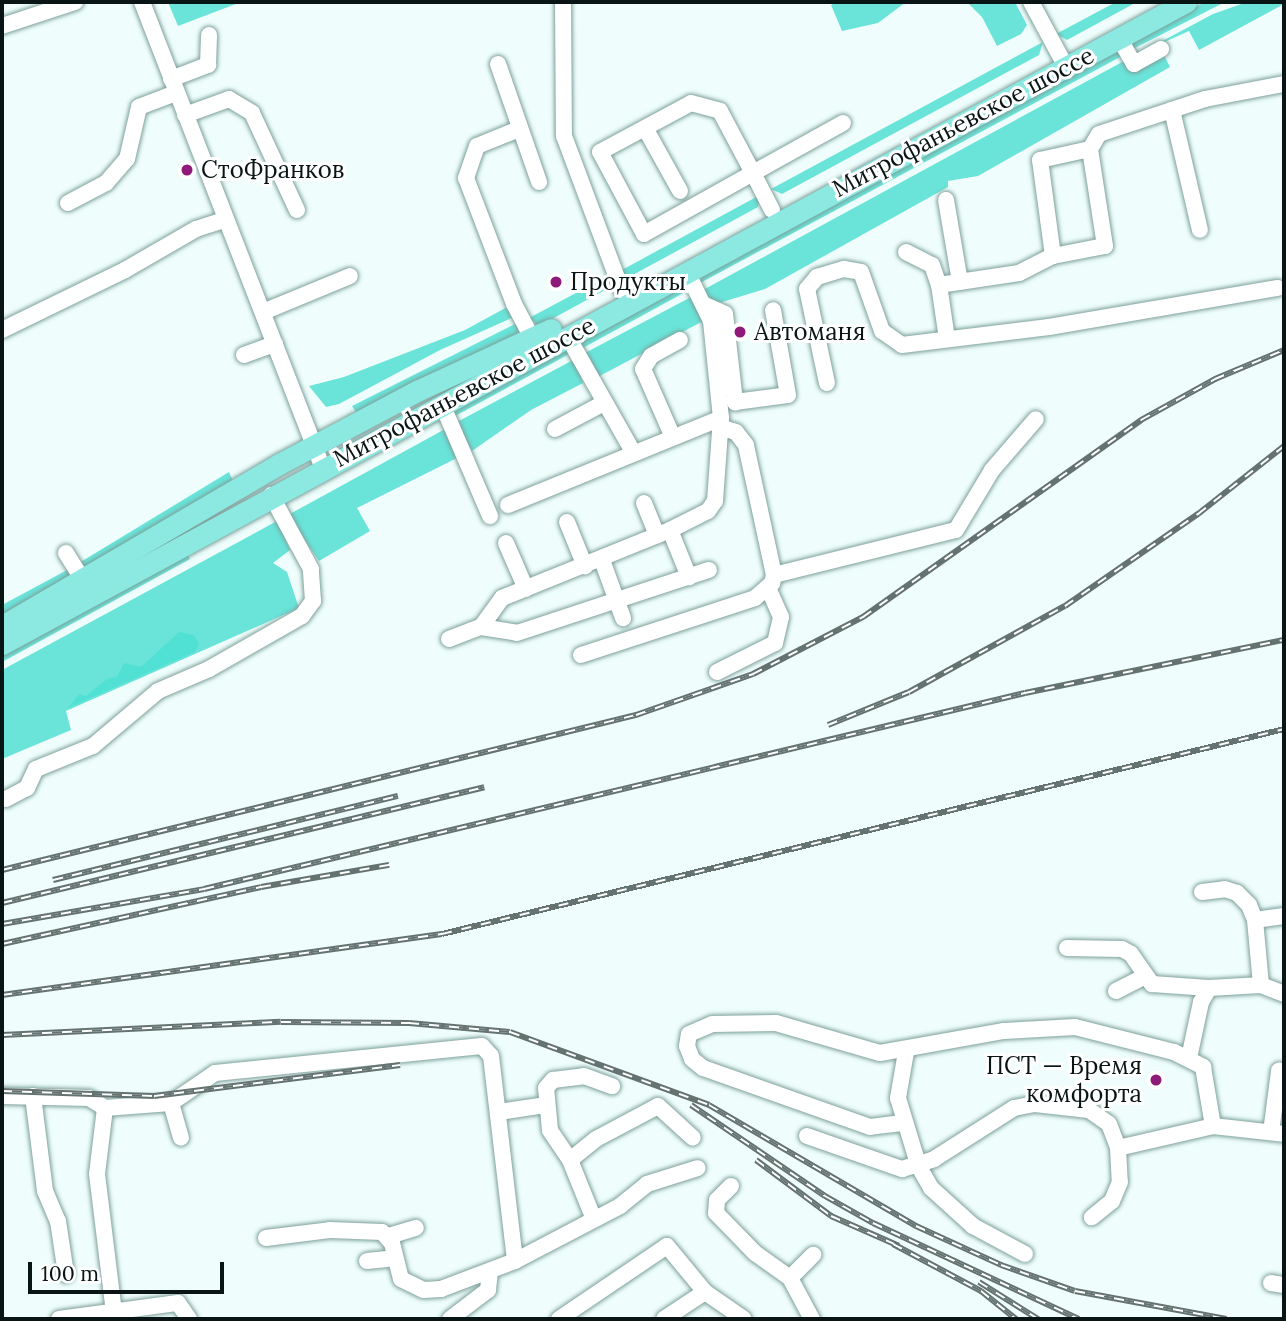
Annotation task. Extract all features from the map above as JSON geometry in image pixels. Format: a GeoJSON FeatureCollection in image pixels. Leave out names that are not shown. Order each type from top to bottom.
{"type":"FeatureCollection","features":[{"type":"Feature","properties":{"kind":"main road","name":"Митрофаньевское шоссе"},"geometry":{"type":"LineString","coordinates":[[2,644],[271,495],[687,272],[1062,61],[1157,2]]}},
{"type":"Feature","properties":{"kind":"main road","name":"Митрофаньевское шоссе"},"geometry":{"type":"LineString","coordinates":[[2,626],[84,582],[314,446],[419,390],[533,340],[772,210],[1062,61],[1119,38],[1186,2]]}},
{"type":"Feature","properties":{"kind":"street"},"geometry":{"type":"LineString","coordinates":[[2,26],[75,2]]}},
{"type":"Feature","properties":{"kind":"street"},"geometry":{"type":"LineString","coordinates":[[142,2],[323,468]]}},
{"type":"Feature","properties":{"kind":"street"},"geometry":{"type":"LineString","coordinates":[[563,2],[564,136],[622,291]]}},
{"type":"Feature","properties":{"kind":"street"},"geometry":{"type":"LineString","coordinates":[[1031,2],[1062,61]]}},
{"type":"Feature","properties":{"kind":"street"},"geometry":{"type":"LineString","coordinates":[[68,203],[106,183],[127,159],[139,107],[208,65],[209,35]]}},
{"type":"Feature","properties":{"kind":"street"},"geometry":{"type":"LineString","coordinates":[[1119,38],[1134,64],[1161,50]]}},
{"type":"Feature","properties":{"kind":"street"},"geometry":{"type":"LineString","coordinates":[[498,64],[540,182]]}},
{"type":"Feature","properties":{"kind":"street"},"geometry":{"type":"LineString","coordinates":[[939,285],[1019,273],[1053,256],[1105,246],[1090,149],[1099,134],[1172,110],[1284,84]]}},
{"type":"Feature","properties":{"kind":"street"},"geometry":{"type":"LineString","coordinates":[[185,115],[229,99],[252,113],[296,210]]}},
{"type":"Feature","properties":{"kind":"street"},"geometry":{"type":"LineString","coordinates":[[772,210],[753,173],[720,111],[691,103],[600,152],[643,234],[753,173],[843,123]]}},
{"type":"Feature","properties":{"kind":"street"},"geometry":{"type":"LineString","coordinates":[[1172,110],[1200,230]]}},
{"type":"Feature","properties":{"kind":"street"},"geometry":{"type":"LineString","coordinates":[[645,128],[680,191]]}},
{"type":"Feature","properties":{"kind":"street"},"geometry":{"type":"LineString","coordinates":[[519,129],[477,146],[466,178],[514,304],[533,340]]}},
{"type":"Feature","properties":{"kind":"street"},"geometry":{"type":"LineString","coordinates":[[1053,256],[1040,160],[1090,149]]}},
{"type":"Feature","properties":{"kind":"street"},"geometry":{"type":"LineString","coordinates":[[946,200],[960,282]]}},
{"type":"Feature","properties":{"kind":"street"},"geometry":{"type":"LineString","coordinates":[[2,330],[196,229],[225,220]]}},
{"type":"Feature","properties":{"kind":"street"},"geometry":{"type":"LineString","coordinates":[[906,252],[932,265],[939,285],[947,339]]}},
{"type":"Feature","properties":{"kind":"street"},"geometry":{"type":"LineString","coordinates":[[827,383],[807,289],[817,277],[844,269],[861,272],[882,331],[893,343],[947,339],[1278,288]]}},
{"type":"Feature","properties":{"kind":"street"},"geometry":{"type":"LineString","coordinates":[[481,627],[502,598],[664,533],[708,511],[715,501],[720,423],[711,321],[687,272]]}},
{"type":"Feature","properties":{"kind":"street"},"geometry":{"type":"LineString","coordinates":[[263,312],[350,276]]}},
{"type":"Feature","properties":{"kind":"street"},"geometry":{"type":"LineString","coordinates":[[703,304],[725,314],[735,402],[788,396],[773,310]]}},
{"type":"Feature","properties":{"kind":"street"},"geometry":{"type":"LineString","coordinates":[[568,337],[603,404],[633,452]]}},
{"type":"Feature","properties":{"kind":"street"},"geometry":{"type":"LineString","coordinates":[[672,435],[643,369],[651,356],[680,340]]}},
{"type":"Feature","properties":{"kind":"street"},"geometry":{"type":"LineString","coordinates":[[244,355],[275,344]]}},
{"type":"Feature","properties":{"kind":"street"},"geometry":{"type":"LineString","coordinates":[[442,404],[491,516]]}},
{"type":"Feature","properties":{"kind":"street"},"geometry":{"type":"LineString","coordinates":[[555,429],[603,404]]}},
{"type":"Feature","properties":{"kind":"street"},"geometry":{"type":"LineString","coordinates":[[581,655],[755,598],[771,581],[956,530],[992,470],[1037,419]]}},
{"type":"Feature","properties":{"kind":"street"},"geometry":{"type":"LineString","coordinates":[[508,505],[672,435],[720,423],[743,432],[771,581],[781,617],[775,643],[716,672]]}},
{"type":"Feature","properties":{"kind":"street"},"geometry":{"type":"LineString","coordinates":[[6,799],[27,788],[36,769],[93,746],[158,691],[209,669],[302,617],[313,601],[311,569],[271,495]]}},
{"type":"Feature","properties":{"kind":"street"},"geometry":{"type":"LineString","coordinates":[[644,503],[688,577]]}},
{"type":"Feature","properties":{"kind":"street"},"geometry":{"type":"LineString","coordinates":[[567,522],[585,566]]}},
{"type":"Feature","properties":{"kind":"street"},"geometry":{"type":"LineString","coordinates":[[506,543],[526,589]]}},
{"type":"Feature","properties":{"kind":"street"},"geometry":{"type":"LineString","coordinates":[[66,553],[84,582]]}},
{"type":"Feature","properties":{"kind":"street"},"geometry":{"type":"LineString","coordinates":[[602,560],[623,618]]}},
{"type":"Feature","properties":{"kind":"street"},"geometry":{"type":"LineString","coordinates":[[449,639],[481,627],[517,633],[616,597],[709,570]]}},
{"type":"Feature","properties":{"kind":"street"},"geometry":{"type":"LineString","coordinates":[[1202,892],[1225,889],[1237,893],[1255,920],[1261,985]]}},
{"type":"Feature","properties":{"kind":"street"},"geometry":{"type":"LineString","coordinates":[[1255,920],[1284,916]]}},
{"type":"Feature","properties":{"kind":"street"},"geometry":{"type":"LineString","coordinates":[[1067,948],[1122,949],[1132,954],[1143,976],[1162,986],[1209,988],[1261,985],[1284,994]]}},
{"type":"Feature","properties":{"kind":"street"},"geometry":{"type":"LineString","coordinates":[[1116,991],[1143,976]]}},
{"type":"Feature","properties":{"kind":"street"},"geometry":{"type":"LineString","coordinates":[[1189,1058],[1200,1002],[1209,988]]}},
{"type":"Feature","properties":{"kind":"street"},"geometry":{"type":"LineString","coordinates":[[902,1123],[870,1127],[786,1100],[703,1068],[687,1046],[690,1034],[712,1024],[776,1023],[848,1046],[880,1053],[906,1052],[1003,1031],[1076,1027],[1189,1058],[1203,1067],[1213,1126]]}},
{"type":"Feature","properties":{"kind":"street"},"geometry":{"type":"LineString","coordinates":[[2,1096],[89,1098],[105,1108],[171,1103],[215,1073],[472,1044],[488,1049],[499,1112],[515,1261]]}},
{"type":"Feature","properties":{"kind":"street"},"geometry":{"type":"LineString","coordinates":[[906,1052],[898,1098],[902,1123],[919,1167],[931,1188],[973,1226],[1025,1254]]}},
{"type":"Feature","properties":{"kind":"street"},"geometry":{"type":"LineString","coordinates":[[1118,1148],[1213,1126],[1278,1133],[1279,1070]]}},
{"type":"Feature","properties":{"kind":"street"},"geometry":{"type":"LineString","coordinates":[[593,1217],[570,1160],[551,1130],[546,1105],[547,1083],[584,1076],[612,1086]]}},
{"type":"Feature","properties":{"kind":"street"},"geometry":{"type":"LineString","coordinates":[[33,1096],[45,1191],[58,1221],[66,1274]]}},
{"type":"Feature","properties":{"kind":"street"},"geometry":{"type":"LineString","coordinates":[[171,1103],[181,1138]]}},
{"type":"Feature","properties":{"kind":"street"},"geometry":{"type":"LineString","coordinates":[[807,1136],[902,1169],[919,1167],[998,1116],[1035,1104],[1089,1110],[1109,1124],[1118,1148],[1121,1182],[1112,1201],[1092,1217]]}},
{"type":"Feature","properties":{"kind":"street"},"geometry":{"type":"LineString","coordinates":[[499,1112],[546,1105]]}},
{"type":"Feature","properties":{"kind":"street"},"geometry":{"type":"LineString","coordinates":[[570,1160],[596,1139],[659,1106],[693,1138]]}},
{"type":"Feature","properties":{"kind":"street"},"geometry":{"type":"LineString","coordinates":[[105,1108],[97,1174],[114,1312]]}},
{"type":"Feature","properties":{"kind":"street"},"geometry":{"type":"LineString","coordinates":[[389,1236],[401,1279],[424,1290],[441,1289],[515,1261],[593,1217],[620,1206],[647,1184],[698,1168]]}},
{"type":"Feature","properties":{"kind":"street"},"geometry":{"type":"LineString","coordinates":[[730,1186],[717,1200],[716,1213],[755,1253],[790,1278],[812,1319]]}},
{"type":"Feature","properties":{"kind":"street"},"geometry":{"type":"LineString","coordinates":[[266,1238],[330,1230],[389,1236],[416,1228]]}},
{"type":"Feature","properties":{"kind":"street"},"geometry":{"type":"LineString","coordinates":[[559,1319],[667,1246],[705,1292],[744,1319]]}},
{"type":"Feature","properties":{"kind":"street"},"geometry":{"type":"LineString","coordinates":[[790,1278],[813,1255]]}},
{"type":"Feature","properties":{"kind":"street"},"geometry":{"type":"LineString","coordinates":[[367,1261],[394,1258]]}},
{"type":"Feature","properties":{"kind":"street"},"geometry":{"type":"LineString","coordinates":[[450,1319],[488,1290],[490,1271]]}},
{"type":"Feature","properties":{"kind":"street"},"geometry":{"type":"LineString","coordinates":[[664,1319],[705,1292]]}},
{"type":"Feature","properties":{"kind":"street"},"geometry":{"type":"LineString","coordinates":[[59,1319],[178,1303],[189,1319]]}},
{"type":"Feature","properties":{"kind":"shaded area"},"geometry":{"type":"Polygon","coordinates":[[[168,2],[241,2],[178,26],[168,2]]]}},
{"type":"Feature","properties":{"kind":"shaded area"},"geometry":{"type":"Polygon","coordinates":[[[837,2],[906,2],[878,23],[842,31],[831,5],[837,2]]]}},
{"type":"Feature","properties":{"kind":"shaded area"},"geometry":{"type":"Polygon","coordinates":[[[967,2],[1015,2],[1027,25],[1021,34],[997,46],[982,17],[967,2]]]}},
{"type":"Feature","properties":{"kind":"shaded area"},"geometry":{"type":"Polygon","coordinates":[[[1116,2],[1137,2],[1067,40],[1056,34],[1116,2]]]}},
{"type":"Feature","properties":{"kind":"shaded area"},"geometry":{"type":"Polygon","coordinates":[[[1205,2],[1225,2],[1133,49],[1132,41],[1205,2]]]}},
{"type":"Feature","properties":{"kind":"shaded area"},"geometry":{"type":"Polygon","coordinates":[[[1247,2],[1284,4],[1199,50],[1189,31],[1140,53],[1213,14],[1247,2]]]}},
{"type":"Feature","properties":{"kind":"shaded area"},"geometry":{"type":"Polygon","coordinates":[[[1043,42],[1039,55],[782,194],[771,189],[1043,42]]]}},
{"type":"Feature","properties":{"kind":"shaded area"},"geometry":{"type":"Polygon","coordinates":[[[1115,50],[1122,56],[700,283],[702,276],[1115,50]]]}},
{"type":"Feature","properties":{"kind":"shaded area"},"geometry":{"type":"Polygon","coordinates":[[[1163,53],[1170,67],[978,176],[948,181],[948,187],[765,289],[719,303],[707,297],[703,290],[1124,61],[1130,71],[1163,53]]]}},
{"type":"Feature","properties":{"kind":"shaded area"},"geometry":{"type":"Polygon","coordinates":[[[760,195],[758,207],[629,277],[620,271],[760,195]]]}},
{"type":"Feature","properties":{"kind":"shaded area"},"geometry":{"type":"Polygon","coordinates":[[[608,276],[607,289],[539,326],[529,318],[608,276]]]}},
{"type":"Feature","properties":{"kind":"shaded area"},"geometry":{"type":"Polygon","coordinates":[[[682,285],[689,290],[581,349],[580,340],[682,285]]]}},
{"type":"Feature","properties":{"kind":"shaded area"},"geometry":{"type":"Polygon","coordinates":[[[693,296],[705,320],[596,378],[583,354],[693,296]]]}},
{"type":"Feature","properties":{"kind":"shaded area"},"geometry":{"type":"Polygon","coordinates":[[[511,305],[516,316],[440,350],[339,404],[326,407],[309,386],[344,377],[465,330],[511,305]]]}},
{"type":"Feature","properties":{"kind":"shaded area"},"geometry":{"type":"Polygon","coordinates":[[[519,322],[517,338],[357,414],[352,406],[519,322]]]}},
{"type":"Feature","properties":{"kind":"shaded area"},"geometry":{"type":"Polygon","coordinates":[[[564,349],[571,353],[455,416],[454,408],[564,349]]]}},
{"type":"Feature","properties":{"kind":"shaded area"},"geometry":{"type":"Polygon","coordinates":[[[575,359],[583,383],[531,410],[472,451],[457,422],[575,359]]]}},
{"type":"Feature","properties":{"kind":"shaded area"},"geometry":{"type":"Polygon","coordinates":[[[447,428],[461,456],[357,508],[370,531],[319,561],[288,515],[447,428]]]}},
{"type":"Feature","properties":{"kind":"shaded area"},"geometry":{"type":"Polygon","coordinates":[[[229,472],[233,481],[90,569],[79,563],[229,472]]]}},
{"type":"Feature","properties":{"kind":"shaded area"},"geometry":{"type":"Polygon","coordinates":[[[277,521],[290,550],[273,563],[287,572],[299,608],[66,711],[71,730],[2,759],[2,670],[277,521]]]}},
{"type":"Feature","properties":{"kind":"shaded area"},"geometry":{"type":"Polygon","coordinates":[[[187,553],[190,559],[2,662],[2,653],[187,553]]]}},
{"type":"Feature","properties":{"kind":"shaded area"},"geometry":{"type":"Polygon","coordinates":[[[69,569],[73,575],[2,617],[2,605],[69,569]]]}},
{"type":"Feature","properties":{"kind":"shaded area"},"geometry":{"type":"Polygon","coordinates":[[[179,632],[194,635],[199,644],[195,652],[68,708],[79,694],[86,696],[107,679],[117,677],[124,663],[141,667],[179,632]]]}},
{"type":"Feature","properties":{"kind":"railway"},"geometry":{"type":"LineString","coordinates":[[2,870],[636,715],[753,674],[863,617],[1141,420],[1215,379],[1284,350]]}},
{"type":"Feature","properties":{"kind":"railway"},"geometry":{"type":"LineString","coordinates":[[828,725],[909,692],[1065,606],[1198,514],[1284,446]]}},
{"type":"Feature","properties":{"kind":"railway"},"geometry":{"type":"LineString","coordinates":[[2,924],[204,889],[1025,693],[1284,640]]}},
{"type":"Feature","properties":{"kind":"railway"},"geometry":{"type":"LineString","coordinates":[[2,995],[442,934],[1284,729]]}},
{"type":"Feature","properties":{"kind":"railway"},"geometry":{"type":"LineString","coordinates":[[2,903],[484,787]]}},
{"type":"Feature","properties":{"kind":"railway"},"geometry":{"type":"LineString","coordinates":[[53,880],[398,796]]}},
{"type":"Feature","properties":{"kind":"railway"},"geometry":{"type":"LineString","coordinates":[[2,944],[261,887],[389,865]]}},
{"type":"Feature","properties":{"kind":"railway"},"geometry":{"type":"LineString","coordinates":[[2,1035],[281,1022],[409,1023],[510,1032],[709,1105],[916,1226],[1001,1265],[1075,1291],[1226,1319]]}},
{"type":"Feature","properties":{"kind":"railway"},"geometry":{"type":"LineString","coordinates":[[2,1091],[154,1096],[400,1065]]}},
{"type":"Feature","properties":{"kind":"railway"},"geometry":{"type":"LineString","coordinates":[[691,1105],[825,1196],[873,1223],[1079,1319]]}},
{"type":"Feature","properties":{"kind":"railway"},"geometry":{"type":"LineString","coordinates":[[756,1160],[831,1216],[899,1246]]}},
{"type":"Feature","properties":{"kind":"railway"},"geometry":{"type":"LineString","coordinates":[[893,1244],[981,1291],[1016,1319]]}},
{"type":"Feature","properties":{"kind":"railway"},"geometry":{"type":"LineString","coordinates":[[979,1282],[1038,1319]]}},
{"type":"Feature","properties":{"kind":"place","name":"СтоФранков"},"geometry":{"type":"Point","coordinates":[187,170]}},
{"type":"Feature","properties":{"kind":"place","name":"Продукты"},"geometry":{"type":"Point","coordinates":[556,282]}},
{"type":"Feature","properties":{"kind":"place","name":"Автоманя"},"geometry":{"type":"Point","coordinates":[740,332]}},
{"type":"Feature","properties":{"kind":"place","name":"ПСТ — Время комфорта"},"geometry":{"type":"Point","coordinates":[1156,1080]}}]}
